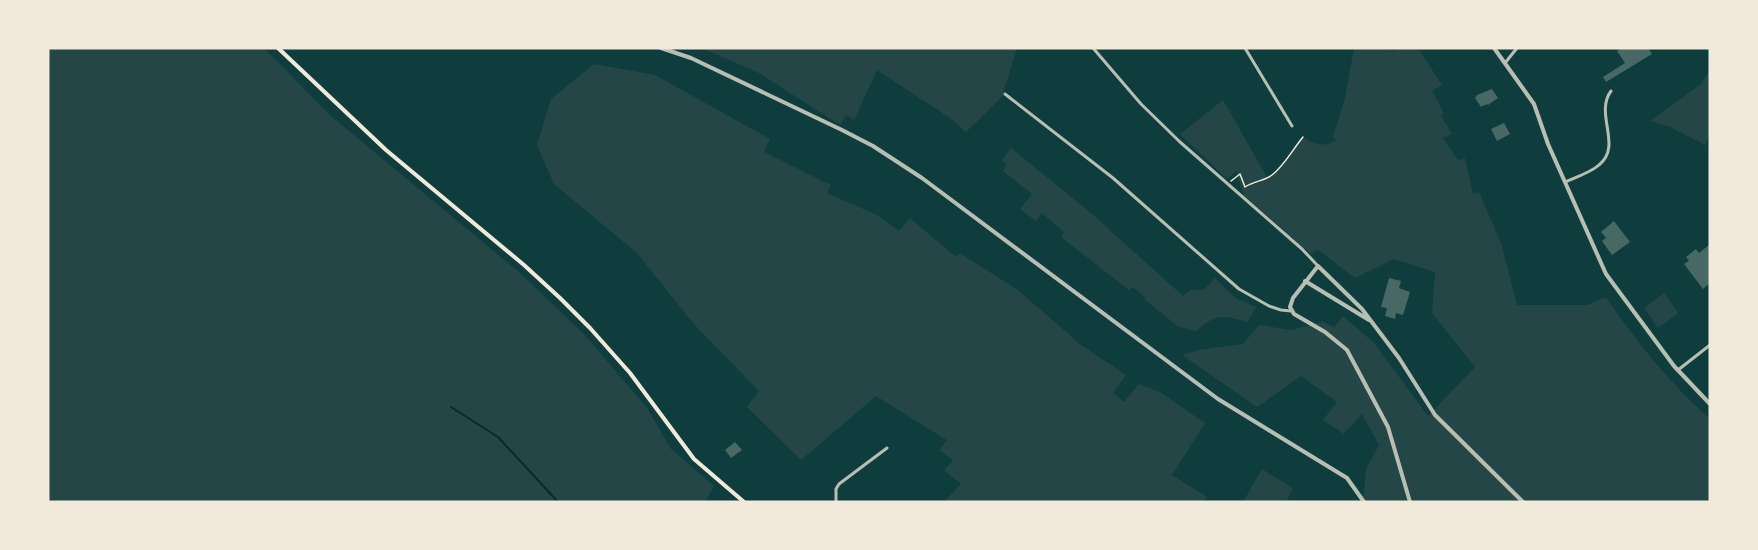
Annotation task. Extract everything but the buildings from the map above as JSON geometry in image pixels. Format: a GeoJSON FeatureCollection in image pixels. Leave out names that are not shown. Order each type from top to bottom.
{"type":"FeatureCollection","features":[{"type":"Feature","properties":{"kind":"main road"},"geometry":{"type":"LineString","coordinates":[[278,48],[386,150],[524,265],[560,298],[630,373],[694,459],[744,502]]}},
{"type":"Feature","properties":{"kind":"street"},"geometry":{"type":"LineString","coordinates":[[662,48],[691,58],[879,149],[922,178],[1218,399],[1347,478],[1364,502]]}},
{"type":"Feature","properties":{"kind":"street"},"geometry":{"type":"LineString","coordinates":[[1093,48],[1141,104],[1200,161],[1302,249],[1362,309],[1400,358],[1435,415],[1523,502]]}},
{"type":"Feature","properties":{"kind":"street"},"geometry":{"type":"LineString","coordinates":[[1245,48],[1292,126]]}},
{"type":"Feature","properties":{"kind":"street"},"geometry":{"type":"LineString","coordinates":[[1494,48],[1534,104],[1548,144],[1606,274],[1678,370],[1710,404]]}},
{"type":"Feature","properties":{"kind":"street"},"geometry":{"type":"LineString","coordinates":[[1505,63],[1517,48]]}},
{"type":"Feature","properties":{"kind":"street"},"geometry":{"type":"LineString","coordinates":[[1565,182],[1600,165],[1606,157],[1609,137],[1605,101],[1611,91]]}},
{"type":"Feature","properties":{"kind":"street"},"geometry":{"type":"LineString","coordinates":[[1005,94],[1113,178],[1239,289],[1269,306],[1291,311]]}},
{"type":"Feature","properties":{"kind":"street"},"geometry":{"type":"LineString","coordinates":[[1318,266],[1293,298],[1290,303],[1291,311],[1297,317],[1325,332],[1347,350],[1388,427],[1410,502]]}},
{"type":"Feature","properties":{"kind":"street"},"geometry":{"type":"LineString","coordinates":[[1305,281],[1371,321]]}},
{"type":"Feature","properties":{"kind":"street"},"geometry":{"type":"LineString","coordinates":[[1678,370],[1710,345]]}},
{"type":"Feature","properties":{"kind":"street"},"geometry":{"type":"LineString","coordinates":[[836,502],[838,484],[887,448]]}},
{"type":"Feature","properties":{"kind":"path"},"geometry":{"type":"LineString","coordinates":[[1227,185],[1240,174],[1245,187],[1252,182],[1267,178],[1274,173],[1303,137]]}},
{"type":"Feature","properties":{"kind":"shaded area"},"geometry":{"type":"Polygon","coordinates":[[[48,48],[264,48],[331,116],[520,273],[584,334],[647,408],[671,449],[714,486],[705,502],[48,502],[48,48]]]}},
{"type":"Feature","properties":{"kind":"shaded area"},"geometry":{"type":"Polygon","coordinates":[[[702,48],[1017,48],[1002,97],[966,132],[950,118],[877,70],[854,120],[846,115],[840,125],[759,73],[702,48]]]}},
{"type":"Feature","properties":{"kind":"shaded area"},"geometry":{"type":"Polygon","coordinates":[[[1354,48],[1390,48],[1392,51],[1397,48],[1418,48],[1442,85],[1432,91],[1444,113],[1441,116],[1452,134],[1443,138],[1458,161],[1465,158],[1473,194],[1479,192],[1501,243],[1517,305],[1587,305],[1606,297],[1654,361],[1710,419],[1710,502],[1359,502],[1364,494],[1366,469],[1379,445],[1362,414],[1344,434],[1323,420],[1337,402],[1301,376],[1257,407],[1182,355],[1199,350],[1243,344],[1259,325],[1291,330],[1323,322],[1334,327],[1343,316],[1374,343],[1428,416],[1475,367],[1432,313],[1435,272],[1394,259],[1355,278],[1317,249],[1311,254],[1244,196],[1236,171],[1227,179],[1180,134],[1223,100],[1268,179],[1303,138],[1320,144],[1336,140],[1333,137],[1345,98],[1354,48]]]}},
{"type":"Feature","properties":{"kind":"shaded area"},"geometry":{"type":"Polygon","coordinates":[[[594,64],[655,75],[770,139],[764,152],[831,185],[827,193],[877,215],[899,231],[910,218],[956,257],[960,253],[1019,291],[1081,345],[1126,375],[1113,393],[1124,402],[1139,384],[1160,392],[1205,423],[1172,475],[1207,497],[1204,502],[944,502],[961,484],[944,470],[953,460],[939,450],[947,440],[876,396],[801,460],[747,407],[759,391],[693,323],[637,253],[554,184],[537,145],[551,99],[594,64]]]}},
{"type":"Feature","properties":{"kind":"shaded area"},"geometry":{"type":"Polygon","coordinates":[[[1710,70],[1710,134],[1705,145],[1668,126],[1650,121],[1701,84],[1710,70]]]}},
{"type":"Feature","properties":{"kind":"shaded area"},"geometry":{"type":"Polygon","coordinates":[[[1011,148],[1092,214],[1183,296],[1190,290],[1204,290],[1215,278],[1234,297],[1256,307],[1248,322],[1220,317],[1209,321],[1196,331],[1179,327],[1145,300],[1146,298],[1133,287],[1129,290],[1061,237],[1064,232],[1042,213],[1036,221],[1020,209],[1032,194],[1003,171],[1007,165],[1002,160],[1011,148]]]}},
{"type":"Feature","properties":{"kind":"shaded area"},"geometry":{"type":"Polygon","coordinates":[[[1664,293],[1678,313],[1658,328],[1644,308],[1664,293]]]}},
{"type":"Feature","properties":{"kind":"shaded area"},"geometry":{"type":"Polygon","coordinates":[[[1262,469],[1293,488],[1286,502],[1243,502],[1262,469]]]}},
{"type":"Feature","properties":{"kind":"waterway"},"geometry":{"type":"LineString","coordinates":[[451,407],[498,437],[558,502]]}}]}
